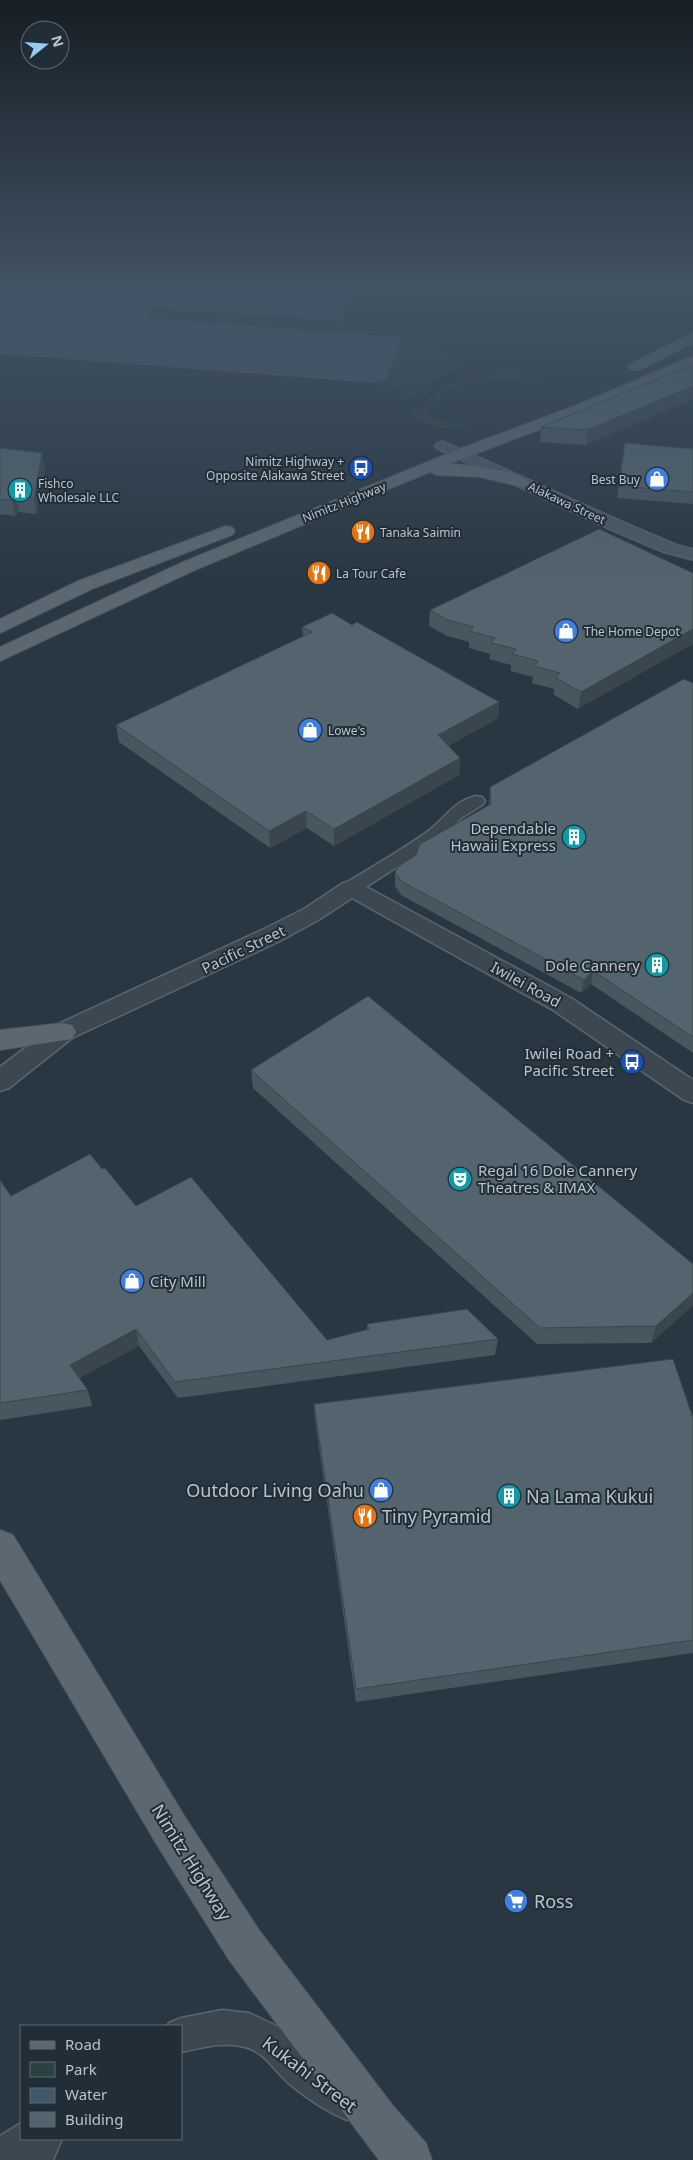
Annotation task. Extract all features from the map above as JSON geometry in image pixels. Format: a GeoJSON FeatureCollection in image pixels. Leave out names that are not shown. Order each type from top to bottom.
{"type":"FeatureCollection","features":[{"type":"Feature","properties":{"kind":"main road","name":"Nimitz Highway"},"geometry":{"type":"LineString","coordinates":[[0,655],[189,566],[416,472],[459,446],[507,438],[629,388]]}},
{"type":"Feature","properties":{"kind":"main road"},"geometry":{"type":"LineString","coordinates":[[507,438],[496,451],[496,460],[499,466],[521,482]]}},
{"type":"Feature","properties":{"kind":"main road","name":"Nimitz Highway"},"geometry":{"type":"LineString","coordinates":[[366,474],[443,446]]}},
{"type":"Feature","properties":{"kind":"main road","name":"Alakawa Street"},"geometry":{"type":"LineString","coordinates":[[443,446],[459,446],[521,482],[669,548],[693,555]]}},
{"type":"Feature","properties":{"kind":"main road"},"geometry":{"type":"LineString","coordinates":[[416,472],[457,469],[478,470],[521,482]]}},
{"type":"Feature","properties":{"kind":"main road"},"geometry":{"type":"LineString","coordinates":[[0,627],[85,585],[242,524]]}},
{"type":"Feature","properties":{"kind":"main road"},"geometry":{"type":"LineString","coordinates":[[0,1040],[63,1032]]}},
{"type":"Feature","properties":{"kind":"main road","name":"Nimitz Highway"},"geometry":{"type":"LineString","coordinates":[[0,1547],[171,1831],[244,1946],[378,2123],[409,2160]]}},
{"type":"Feature","properties":{"kind":"street","name":"Pacific Street"},"geometry":{"type":"LineString","coordinates":[[0,1080],[48,1046],[63,1032],[272,935],[312,914],[435,834],[455,814],[476,801]]}},
{"type":"Feature","properties":{"kind":"street","name":"Iwilei Road"},"geometry":{"type":"LineString","coordinates":[[351,888],[562,1004],[693,1093]]}},
{"type":"Feature","properties":{"kind":"street","name":"Kukahi Street"},"geometry":{"type":"LineString","coordinates":[[182,2035],[222,2028],[249,2030],[273,2042],[303,2073],[378,2123]]}},
{"type":"Feature","properties":{"kind":"street"},"geometry":{"type":"LineString","coordinates":[[0,2157],[25,2140]]}},
{"type":"Feature","properties":{"kind":"street"},"geometry":{"type":"LineString","coordinates":[[35,2160],[44,2140]]}},
{"type":"Feature","properties":{"kind":"green space"},"geometry":{"type":"Polygon","coordinates":[[[426,388],[408,398],[403,398],[402,390],[398,389],[426,388]]]}},
{"type":"Feature","properties":{"kind":"green space"},"geometry":{"type":"Polygon","coordinates":[[[442,388],[452,388],[440,393],[440,401],[427,413],[438,421],[473,424],[444,428],[415,420],[412,414],[416,408],[432,406],[436,402],[426,400],[442,388]]]}},
{"type":"Feature","properties":{"kind":"building"},"geometry":{"type":"Polygon","coordinates":[[[637,388],[689,388],[587,430],[541,427],[637,388]]]}},
{"type":"Feature","properties":{"kind":"building","name":"Best Buy"},"geometry":{"type":"Polygon","coordinates":[[[625,443],[693,449],[693,492],[619,486],[625,443]]]}},
{"type":"Feature","properties":{"kind":"building","name":"Fishco Wholesale LLC"},"geometry":{"type":"Polygon","coordinates":[[[0,448],[42,453],[34,498],[16,496],[12,500],[0,499],[0,448]]]}},
{"type":"Feature","properties":{"kind":"building","name":"The Home Depot"},"geometry":{"type":"Polygon","coordinates":[[[599,529],[693,573],[693,629],[581,692],[556,678],[560,673],[534,666],[538,661],[512,654],[516,649],[491,643],[495,638],[470,631],[474,627],[448,620],[430,610],[599,529]]]}},
{"type":"Feature","properties":{"kind":"building","name":"Lowe's"},"geometry":{"type":"Polygon","coordinates":[[[332,613],[352,625],[357,622],[499,702],[438,735],[460,758],[334,829],[306,811],[269,831],[116,725],[312,632],[302,627],[332,613]]]}},
{"type":"Feature","properties":{"kind":"building","name":"Dependable Hawaii Express"},"geometry":{"type":"Polygon","coordinates":[[[684,679],[693,683],[693,1037],[593,971],[584,980],[401,881],[395,872],[399,866],[416,855],[420,844],[491,804],[490,787],[684,679]]]}},
{"type":"Feature","properties":{"kind":"building","name":"Regal 16 Dole Cannery Theatres & IMAX"},"geometry":{"type":"Polygon","coordinates":[[[368,996],[693,1264],[693,1293],[656,1326],[540,1328],[251,1070],[368,996]]]}},
{"type":"Feature","properties":{"kind":"building","name":"City Mill"},"geometry":{"type":"Polygon","coordinates":[[[90,1154],[102,1169],[105,1168],[136,1206],[191,1177],[327,1340],[369,1329],[367,1324],[467,1309],[498,1339],[175,1382],[136,1329],[70,1365],[88,1390],[0,1403],[0,1180],[11,1196],[90,1154]]]}},
{"type":"Feature","properties":{"kind":"building","name":"Na Lama Kukui"},"geometry":{"type":"Polygon","coordinates":[[[673,1359],[693,1418],[693,1640],[356,1689],[314,1404],[673,1359]]]}},
{"type":"Feature","properties":{"kind":"place","name":"Nimitz Highway + Opposite Alakawa Street"},"geometry":{"type":"Point","coordinates":[361,468]}},
{"type":"Feature","properties":{"kind":"place","name":"Best Buy"},"geometry":{"type":"Point","coordinates":[657,479]}},
{"type":"Feature","properties":{"kind":"place","name":"Fishco Wholesale LLC"},"geometry":{"type":"Point","coordinates":[20,490]}},
{"type":"Feature","properties":{"kind":"place","name":"Tanaka Saimin"},"geometry":{"type":"Point","coordinates":[363,532]}},
{"type":"Feature","properties":{"kind":"place","name":"La Tour Cafe"},"geometry":{"type":"Point","coordinates":[319,573]}},
{"type":"Feature","properties":{"kind":"place","name":"The Home Depot"},"geometry":{"type":"Point","coordinates":[566,631]}},
{"type":"Feature","properties":{"kind":"place","name":"Lowe's"},"geometry":{"type":"Point","coordinates":[310,730]}},
{"type":"Feature","properties":{"kind":"place","name":"Dependable Hawaii Express"},"geometry":{"type":"Point","coordinates":[574,837]}},
{"type":"Feature","properties":{"kind":"place","name":"Dole Cannery"},"geometry":{"type":"Point","coordinates":[657,965]}},
{"type":"Feature","properties":{"kind":"place","name":"Iwilei Road + Pacific Street"},"geometry":{"type":"Point","coordinates":[632,1062]}},
{"type":"Feature","properties":{"kind":"place","name":"Regal 16 Dole Cannery Theatres & IMAX"},"geometry":{"type":"Point","coordinates":[460,1179]}},
{"type":"Feature","properties":{"kind":"place","name":"City Mill"},"geometry":{"type":"Point","coordinates":[132,1281]}},
{"type":"Feature","properties":{"kind":"place","name":"Outdoor Living Oahu"},"geometry":{"type":"Point","coordinates":[381,1490]}},
{"type":"Feature","properties":{"kind":"place","name":"Na Lama Kukui"},"geometry":{"type":"Point","coordinates":[509,1496]}},
{"type":"Feature","properties":{"kind":"place","name":"Tiny Pyramid"},"geometry":{"type":"Point","coordinates":[365,1516]}},
{"type":"Feature","properties":{"kind":"place","name":"Ross"},"geometry":{"type":"Point","coordinates":[516,1901]}}]}
